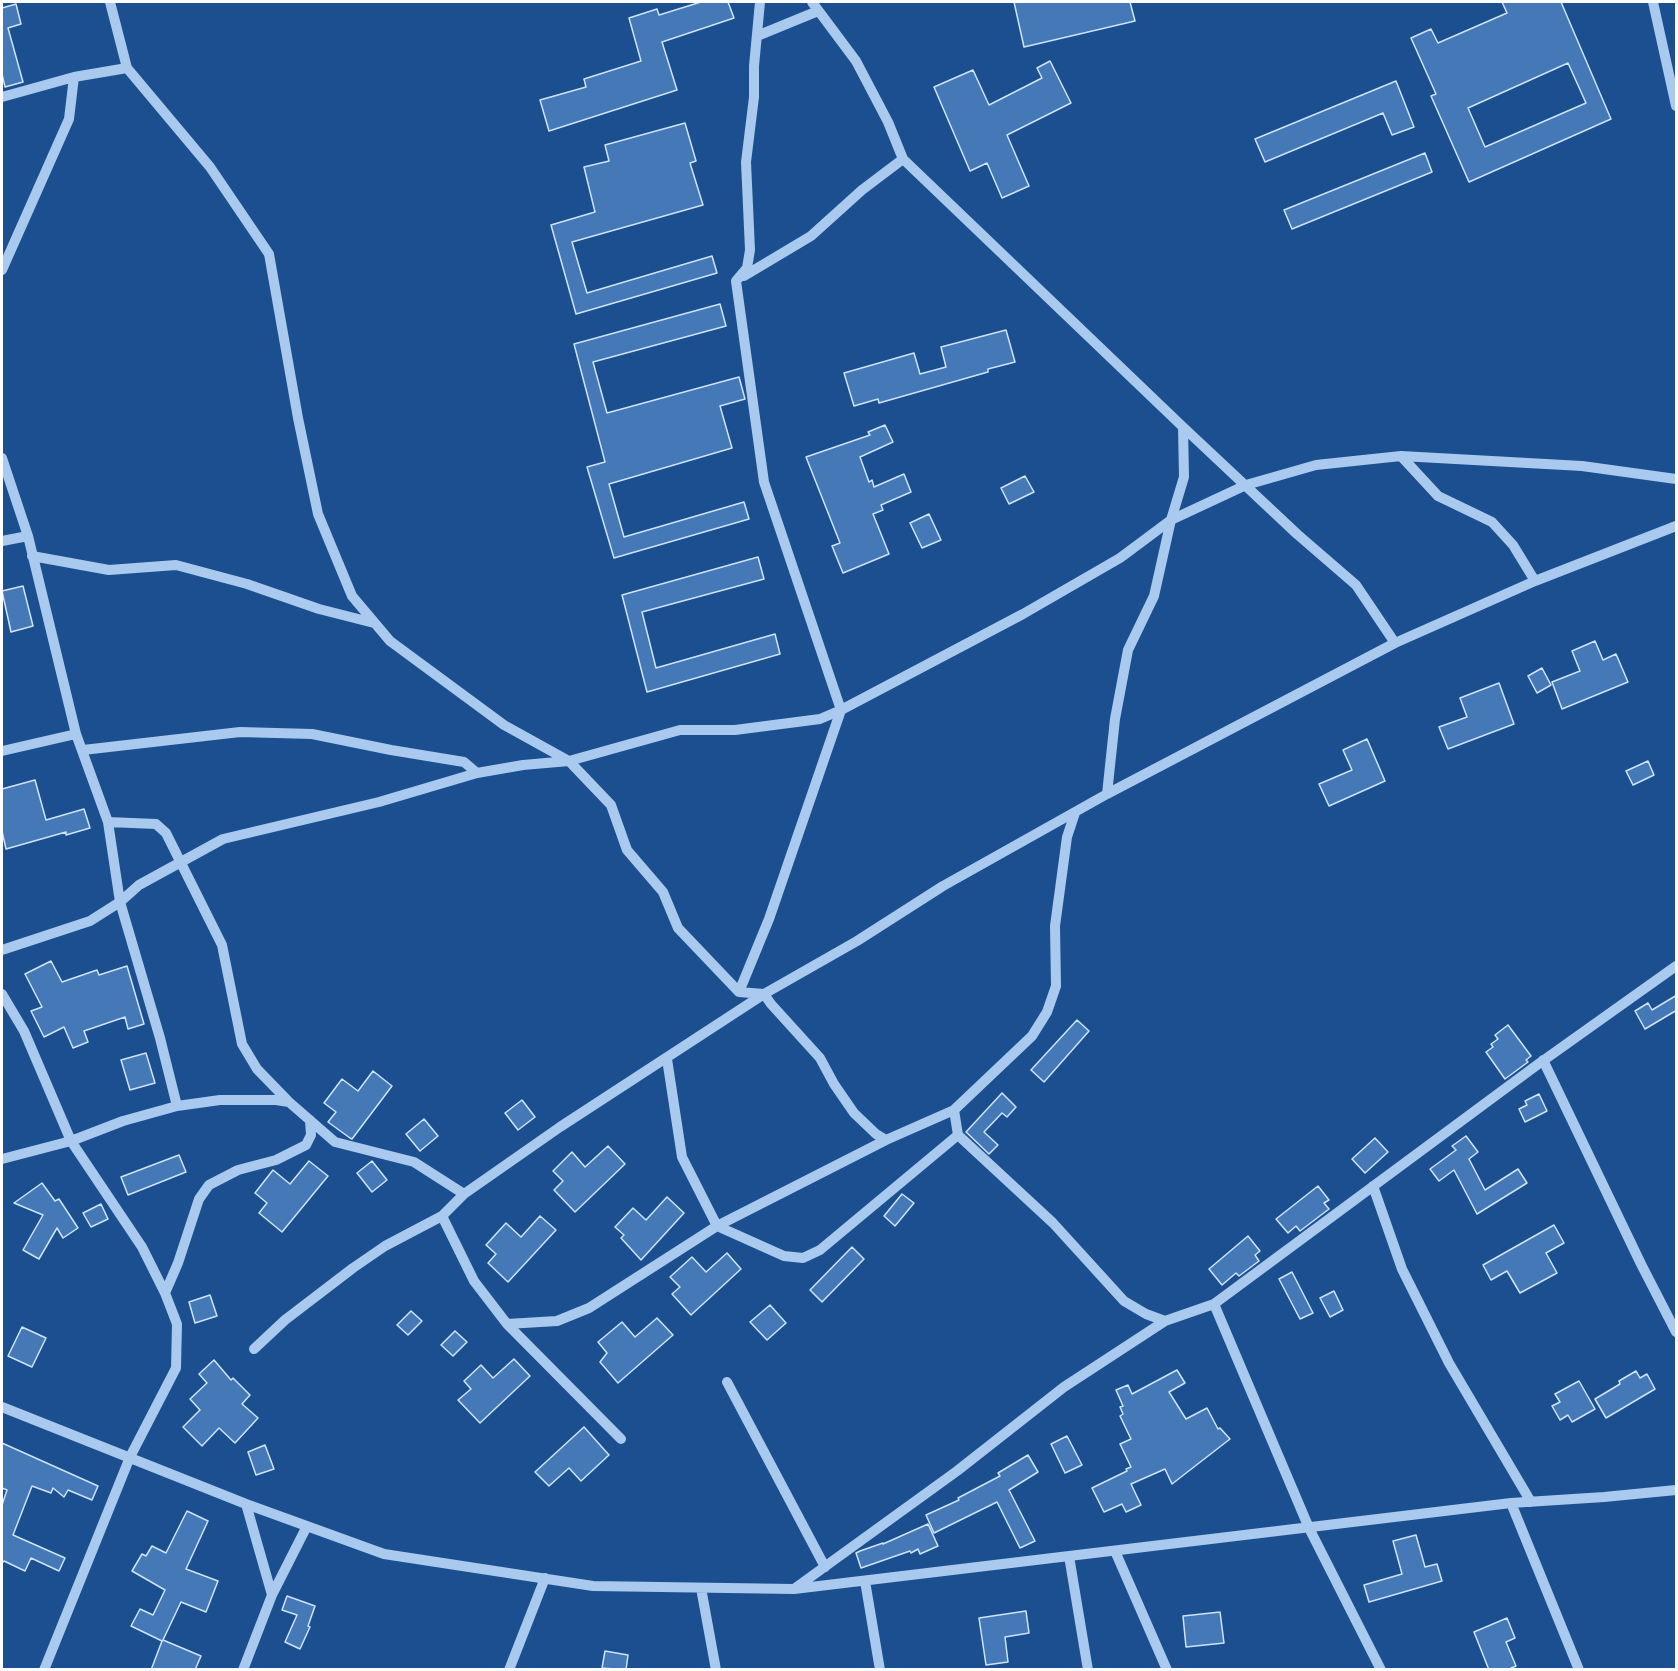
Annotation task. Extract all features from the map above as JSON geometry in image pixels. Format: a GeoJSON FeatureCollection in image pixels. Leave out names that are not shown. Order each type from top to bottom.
{"type":"FeatureCollection","features":[{"type":"Feature","properties":{"kind":"street"},"geometry":{"type":"LineString","coordinates":[[110,2],[127,68],[210,167],[270,254],[298,418],[318,514],[351,596],[390,641],[504,724],[569,761],[612,805],[627,850],[663,892],[678,928],[739,992],[764,994],[820,1058],[854,1113],[876,1134],[886,1140]]}},
{"type":"Feature","properties":{"kind":"street"},"geometry":{"type":"LineString","coordinates":[[739,992],[769,919],[841,710],[764,482],[736,281],[747,268],[750,250],[746,162],[754,98],[760,2]]}},
{"type":"Feature","properties":{"kind":"street"},"geometry":{"type":"LineString","coordinates":[[1653,2],[1677,106]]}},
{"type":"Feature","properties":{"kind":"street"},"geometry":{"type":"LineString","coordinates":[[757,36],[815,6],[856,61],[888,122],[903,159],[1183,427],[1297,534],[1356,585],[1395,643]]}},
{"type":"Feature","properties":{"kind":"street"},"geometry":{"type":"LineString","coordinates":[[2,97],[74,77],[127,68]]}},
{"type":"Feature","properties":{"kind":"street"},"geometry":{"type":"LineString","coordinates":[[2,270],[69,119],[74,77]]}},
{"type":"Feature","properties":{"kind":"street"},"geometry":{"type":"LineString","coordinates":[[736,281],[811,236],[862,190],[903,159]]}},
{"type":"Feature","properties":{"kind":"street"},"geometry":{"type":"LineString","coordinates":[[1107,794],[1115,718],[1128,650],[1154,596],[1171,520],[1184,477],[1183,427]]}},
{"type":"Feature","properties":{"kind":"street"},"geometry":{"type":"LineString","coordinates":[[1401,456],[1438,496],[1492,522],[1513,544],[1535,581]]}},
{"type":"Feature","properties":{"kind":"street"},"geometry":{"type":"LineString","coordinates":[[2,951],[90,921],[120,902],[139,885],[223,839],[378,802],[477,773],[523,765],[569,761],[680,730],[735,730],[820,719],[1023,614],[1120,558],[1171,520],[1246,485],[1316,465],[1401,456],[1582,466],[1677,479]]}},
{"type":"Feature","properties":{"kind":"street"},"geometry":{"type":"LineString","coordinates":[[2,458],[28,536],[76,734],[108,822],[120,902],[160,1038],[177,1106]]}},
{"type":"Feature","properties":{"kind":"street"},"geometry":{"type":"LineString","coordinates":[[254,1349],[285,1320],[353,1268],[385,1246],[442,1215],[464,1194],[560,1127],[764,994],[857,941],[943,886],[1107,794],[1395,643],[1535,581],[1677,526]]}},
{"type":"Feature","properties":{"kind":"street"},"geometry":{"type":"LineString","coordinates":[[2,541],[28,536]]}},
{"type":"Feature","properties":{"kind":"street"},"geometry":{"type":"LineString","coordinates":[[33,556],[109,570],[176,565],[247,584],[319,609],[374,623]]}},
{"type":"Feature","properties":{"kind":"street"},"geometry":{"type":"LineString","coordinates":[[83,750],[240,732],[312,734],[464,762],[477,773]]}},
{"type":"Feature","properties":{"kind":"street"},"geometry":{"type":"LineString","coordinates":[[2,751],[76,734]]}},
{"type":"Feature","properties":{"kind":"street"},"geometry":{"type":"LineString","coordinates":[[507,1324],[557,1321],[589,1308],[717,1226],[886,1140],[954,1110],[1032,1036],[1047,1012],[1056,986],[1054,926],[1067,837],[1075,813]]}},
{"type":"Feature","properties":{"kind":"street"},"geometry":{"type":"LineString","coordinates":[[108,822],[156,824],[166,833],[222,945],[243,1044],[257,1069],[289,1102],[335,1143],[414,1162],[464,1194]]}},
{"type":"Feature","properties":{"kind":"street"},"geometry":{"type":"LineString","coordinates":[[794,1589],[957,1471],[1064,1387],[1166,1321],[1214,1304],[1544,1060],[1677,966]]}},
{"type":"Feature","properties":{"kind":"street"},"geometry":{"type":"LineString","coordinates":[[2,994],[24,1031],[71,1141],[142,1247],[165,1293],[177,1324],[176,1368],[130,1457],[45,1670]]}},
{"type":"Feature","properties":{"kind":"street"},"geometry":{"type":"LineString","coordinates":[[666,1059],[681,1157],[717,1226],[784,1256],[803,1258],[820,1250],[958,1136]]}},
{"type":"Feature","properties":{"kind":"street"},"geometry":{"type":"LineString","coordinates":[[1544,1060],[1641,1264],[1677,1332]]}},
{"type":"Feature","properties":{"kind":"street"},"geometry":{"type":"LineString","coordinates":[[2,1159],[71,1141],[123,1120],[177,1106],[220,1100],[289,1102]]}},
{"type":"Feature","properties":{"kind":"street"},"geometry":{"type":"LineString","coordinates":[[954,1110],[958,1136],[1053,1223],[1124,1301],[1146,1314],[1166,1321]]}},
{"type":"Feature","properties":{"kind":"street"},"geometry":{"type":"LineString","coordinates":[[165,1293],[178,1263],[199,1199],[209,1185],[238,1170],[268,1163],[306,1145],[311,1135],[310,1120]]}},
{"type":"Feature","properties":{"kind":"street"},"geometry":{"type":"LineString","coordinates":[[1373,1186],[1402,1269],[1438,1342],[1532,1502]]}},
{"type":"Feature","properties":{"kind":"street"},"geometry":{"type":"LineString","coordinates":[[442,1215],[474,1281],[507,1324],[621,1440]]}},
{"type":"Feature","properties":{"kind":"street"},"geometry":{"type":"LineString","coordinates":[[1214,1304],[1309,1528],[1380,1670]]}},
{"type":"Feature","properties":{"kind":"street"},"geometry":{"type":"LineString","coordinates":[[727,1382],[825,1567]]}},
{"type":"Feature","properties":{"kind":"street"},"geometry":{"type":"LineString","coordinates":[[2,1407],[246,1504],[384,1554],[593,1586],[794,1589],[1511,1503],[1677,1490]]}},
{"type":"Feature","properties":{"kind":"street"},"geometry":{"type":"LineString","coordinates":[[1511,1503],[1579,1670]]}},
{"type":"Feature","properties":{"kind":"street"},"geometry":{"type":"LineString","coordinates":[[246,1504],[272,1595]]}},
{"type":"Feature","properties":{"kind":"street"},"geometry":{"type":"LineString","coordinates":[[243,1670],[272,1595],[307,1526]]}},
{"type":"Feature","properties":{"kind":"street"},"geometry":{"type":"LineString","coordinates":[[1115,1551],[1167,1670]]}},
{"type":"Feature","properties":{"kind":"street"},"geometry":{"type":"LineString","coordinates":[[1069,1556],[1088,1670]]}},
{"type":"Feature","properties":{"kind":"street"},"geometry":{"type":"LineString","coordinates":[[509,1670],[545,1578]]}},
{"type":"Feature","properties":{"kind":"street"},"geometry":{"type":"LineString","coordinates":[[865,1581],[880,1670]]}},
{"type":"Feature","properties":{"kind":"street"},"geometry":{"type":"LineString","coordinates":[[701,1588],[716,1670]]}},
{"type":"Feature","properties":{"kind":"building"},"geometry":{"type":"Polygon","coordinates":[[[701,2],[728,2],[734,18],[662,42],[677,90],[549,131],[540,100],[586,87],[584,79],[641,61],[629,18],[657,9],[659,15],[701,2]]]}},
{"type":"Feature","properties":{"kind":"building"},"geometry":{"type":"Polygon","coordinates":[[[1014,2],[1130,2],[1135,21],[1024,47],[1014,2]]]}},
{"type":"Feature","properties":{"kind":"building"},"geometry":{"type":"Polygon","coordinates":[[[1502,2],[1561,2],[1611,119],[1469,182],[1431,96],[1436,94],[1411,38],[1431,29],[1438,43],[1507,13],[1502,2]],[[1568,63],[1468,108],[1485,147],[1586,103],[1568,63]]]}},
{"type":"Feature","properties":{"kind":"building"},"geometry":{"type":"Polygon","coordinates":[[[16,4],[21,24],[8,28],[23,82],[5,87],[2,74],[2,8],[16,4]]]}},
{"type":"Feature","properties":{"kind":"building"},"geometry":{"type":"Polygon","coordinates":[[[1050,61],[1071,103],[1007,135],[1029,186],[1002,198],[987,163],[970,171],[934,87],[973,70],[989,105],[1042,78],[1037,68],[1050,61]]]}},
{"type":"Feature","properties":{"kind":"building"},"geometry":{"type":"Polygon","coordinates":[[[1396,81],[1414,127],[1392,135],[1383,113],[1265,162],[1255,139],[1396,81]]]}},
{"type":"Feature","properties":{"kind":"building"},"geometry":{"type":"Polygon","coordinates":[[[685,123],[696,161],[690,163],[703,205],[572,242],[587,293],[712,256],[717,273],[576,314],[551,225],[595,212],[584,167],[609,161],[605,145],[685,123]]]}},
{"type":"Feature","properties":{"kind":"building"},"geometry":{"type":"Polygon","coordinates":[[[1425,153],[1432,172],[1292,229],[1284,210],[1425,153]]]}},
{"type":"Feature","properties":{"kind":"building"},"geometry":{"type":"Polygon","coordinates":[[[720,304],[726,326],[593,362],[607,413],[739,377],[745,399],[720,406],[732,448],[609,484],[624,537],[744,502],[749,519],[614,558],[587,467],[605,462],[574,344],[720,304]]]}},
{"type":"Feature","properties":{"kind":"building"},"geometry":{"type":"Polygon","coordinates":[[[1006,330],[1015,362],[879,403],[878,399],[854,406],[844,373],[914,353],[920,374],[946,367],[941,347],[1006,330]]]}},
{"type":"Feature","properties":{"kind":"building"},"geometry":{"type":"Polygon","coordinates":[[[885,425],[893,442],[860,457],[869,482],[872,480],[874,487],[904,474],[911,492],[881,505],[883,510],[873,514],[889,554],[843,573],[832,546],[840,543],[806,457],[870,435],[868,432],[885,425]]]}},
{"type":"Feature","properties":{"kind":"building"},"geometry":{"type":"Polygon","coordinates":[[[1025,476],[1034,492],[1009,504],[1001,488],[1025,476]]]}},
{"type":"Feature","properties":{"kind":"building"},"geometry":{"type":"Polygon","coordinates":[[[929,514],[941,540],[922,548],[910,523],[929,514]]]}},
{"type":"Feature","properties":{"kind":"building"},"geometry":{"type":"Polygon","coordinates":[[[758,557],[764,579],[642,612],[656,668],[775,634],[780,654],[647,692],[622,595],[758,557]]]}},
{"type":"Feature","properties":{"kind":"building"},"geometry":{"type":"Polygon","coordinates":[[[23,586],[33,626],[11,632],[2,591],[23,586]]]}},
{"type":"Feature","properties":{"kind":"building"},"geometry":{"type":"Polygon","coordinates":[[[1595,641],[1603,660],[1616,654],[1628,682],[1562,709],[1552,682],[1580,671],[1572,651],[1595,641]]]}},
{"type":"Feature","properties":{"kind":"building"},"geometry":{"type":"Polygon","coordinates":[[[1542,668],[1551,685],[1537,693],[1528,676],[1542,668]]]}},
{"type":"Feature","properties":{"kind":"building"},"geometry":{"type":"Polygon","coordinates":[[[1499,683],[1514,724],[1448,749],[1439,727],[1467,717],[1460,698],[1499,683]]]}},
{"type":"Feature","properties":{"kind":"building"},"geometry":{"type":"Polygon","coordinates":[[[1367,739],[1385,781],[1329,806],[1319,784],[1352,770],[1343,750],[1367,739]]]}},
{"type":"Feature","properties":{"kind":"building"},"geometry":{"type":"Polygon","coordinates":[[[1648,761],[1654,775],[1633,785],[1626,771],[1648,761]]]}},
{"type":"Feature","properties":{"kind":"building"},"geometry":{"type":"Polygon","coordinates":[[[35,780],[46,820],[84,809],[90,828],[66,835],[66,832],[6,849],[2,831],[2,789],[35,780]]]}},
{"type":"Feature","properties":{"kind":"building"},"geometry":{"type":"Polygon","coordinates":[[[51,961],[62,982],[97,970],[99,975],[127,966],[144,1024],[128,1029],[125,1017],[84,1031],[88,1042],[73,1048],[64,1027],[44,1037],[31,1011],[42,1007],[25,974],[51,961]]]}},
{"type":"Feature","properties":{"kind":"building"},"geometry":{"type":"Polygon","coordinates":[[[1677,995],[1677,1010],[1645,1029],[1635,1011],[1648,1003],[1652,1010],[1677,995]]]}},
{"type":"Feature","properties":{"kind":"building"},"geometry":{"type":"Polygon","coordinates":[[[1077,1020],[1089,1031],[1044,1082],[1031,1070],[1077,1020]]]}},
{"type":"Feature","properties":{"kind":"building"},"geometry":{"type":"Polygon","coordinates":[[[1508,1025],[1531,1056],[1526,1060],[1528,1062],[1505,1079],[1486,1052],[1498,1039],[1495,1035],[1508,1025]]]}},
{"type":"Feature","properties":{"kind":"building"},"geometry":{"type":"Polygon","coordinates":[[[146,1053],[155,1083],[130,1090],[121,1060],[146,1053]]]}},
{"type":"Feature","properties":{"kind":"building"},"geometry":{"type":"Polygon","coordinates":[[[373,1071],[392,1086],[352,1139],[328,1122],[336,1112],[324,1103],[342,1079],[358,1091],[373,1071]]]}},
{"type":"Feature","properties":{"kind":"building"},"geometry":{"type":"Polygon","coordinates":[[[1002,1093],[1016,1107],[1007,1117],[1002,1113],[984,1132],[998,1145],[989,1154],[966,1132],[1002,1093]]]}},
{"type":"Feature","properties":{"kind":"building"},"geometry":{"type":"Polygon","coordinates":[[[1539,1094],[1547,1111],[1525,1122],[1519,1109],[1527,1105],[1525,1101],[1539,1094]]]}},
{"type":"Feature","properties":{"kind":"building"},"geometry":{"type":"Polygon","coordinates":[[[522,1100],[535,1117],[518,1130],[505,1113],[522,1100]]]}},
{"type":"Feature","properties":{"kind":"building"},"geometry":{"type":"Polygon","coordinates":[[[424,1119],[438,1136],[420,1151],[406,1134],[424,1119]]]}},
{"type":"Feature","properties":{"kind":"building"},"geometry":{"type":"Polygon","coordinates":[[[1466,1136],[1478,1152],[1469,1159],[1485,1190],[1518,1169],[1527,1183],[1477,1214],[1454,1170],[1439,1181],[1430,1169],[1456,1150],[1452,1146],[1466,1136]]]}},
{"type":"Feature","properties":{"kind":"building"},"geometry":{"type":"Polygon","coordinates":[[[1375,1138],[1388,1152],[1365,1173],[1352,1159],[1375,1138]]]}},
{"type":"Feature","properties":{"kind":"building"},"geometry":{"type":"Polygon","coordinates":[[[608,1146],[625,1164],[575,1212],[554,1190],[563,1181],[553,1171],[572,1152],[585,1167],[608,1146]]]}},
{"type":"Feature","properties":{"kind":"building"},"geometry":{"type":"Polygon","coordinates":[[[179,1155],[186,1172],[128,1195],[121,1177],[179,1155]]]}},
{"type":"Feature","properties":{"kind":"building"},"geometry":{"type":"Polygon","coordinates":[[[309,1161],[328,1176],[282,1232],[259,1213],[267,1203],[255,1193],[273,1170],[290,1184],[309,1161]]]}},
{"type":"Feature","properties":{"kind":"building"},"geometry":{"type":"Polygon","coordinates":[[[372,1161],[387,1180],[372,1192],[357,1173],[372,1161]]]}},
{"type":"Feature","properties":{"kind":"building"},"geometry":{"type":"Polygon","coordinates":[[[42,1183],[55,1201],[59,1199],[78,1228],[63,1238],[57,1228],[39,1259],[23,1250],[43,1215],[14,1203],[42,1183]]]}},
{"type":"Feature","properties":{"kind":"building"},"geometry":{"type":"Polygon","coordinates":[[[1318,1186],[1329,1200],[1324,1203],[1329,1209],[1300,1231],[1296,1226],[1288,1233],[1276,1219],[1318,1186]]]}},
{"type":"Feature","properties":{"kind":"building"},"geometry":{"type":"Polygon","coordinates":[[[902,1194],[914,1203],[895,1226],[884,1216],[902,1194]]]}},
{"type":"Feature","properties":{"kind":"building"},"geometry":{"type":"Polygon","coordinates":[[[667,1197],[684,1213],[641,1260],[621,1238],[624,1235],[615,1227],[633,1208],[646,1220],[667,1197]]]}},
{"type":"Feature","properties":{"kind":"building"},"geometry":{"type":"Polygon","coordinates":[[[101,1204],[108,1219],[91,1227],[83,1213],[101,1204]]]}},
{"type":"Feature","properties":{"kind":"building"},"geometry":{"type":"Polygon","coordinates":[[[540,1216],[556,1230],[508,1282],[488,1263],[496,1254],[486,1245],[506,1223],[521,1237],[540,1216]]]}},
{"type":"Feature","properties":{"kind":"building"},"geometry":{"type":"Polygon","coordinates":[[[1554,1225],[1564,1243],[1546,1253],[1557,1273],[1520,1293],[1507,1271],[1491,1280],[1483,1265],[1554,1225]]]}},
{"type":"Feature","properties":{"kind":"building"},"geometry":{"type":"Polygon","coordinates":[[[1248,1236],[1260,1251],[1255,1255],[1259,1261],[1239,1276],[1236,1273],[1222,1285],[1209,1269],[1248,1236]]]}},
{"type":"Feature","properties":{"kind":"building"},"geometry":{"type":"Polygon","coordinates":[[[852,1247],[864,1259],[822,1302],[810,1290],[852,1247]]]}},
{"type":"Feature","properties":{"kind":"building"},"geometry":{"type":"Polygon","coordinates":[[[727,1253],[741,1269],[691,1315],[672,1294],[680,1287],[670,1277],[692,1257],[706,1272],[727,1253]]]}},
{"type":"Feature","properties":{"kind":"building"},"geometry":{"type":"Polygon","coordinates":[[[1292,1272],[1313,1313],[1300,1319],[1279,1279],[1292,1272]]]}},
{"type":"Feature","properties":{"kind":"building"},"geometry":{"type":"Polygon","coordinates":[[[1334,1291],[1343,1310],[1330,1317],[1320,1298],[1334,1291]]]}},
{"type":"Feature","properties":{"kind":"building"},"geometry":{"type":"Polygon","coordinates":[[[210,1295],[217,1316],[195,1323],[189,1302],[210,1295]]]}},
{"type":"Feature","properties":{"kind":"building"},"geometry":{"type":"Polygon","coordinates":[[[770,1305],[786,1323],[767,1340],[750,1322],[770,1305]]]}},
{"type":"Feature","properties":{"kind":"building"},"geometry":{"type":"Polygon","coordinates":[[[411,1311],[422,1321],[408,1335],[397,1325],[411,1311]]]}},
{"type":"Feature","properties":{"kind":"building"},"geometry":{"type":"Polygon","coordinates":[[[657,1318],[673,1335],[618,1383],[600,1362],[607,1353],[598,1342],[622,1322],[635,1337],[657,1318]]]}},
{"type":"Feature","properties":{"kind":"building"},"geometry":{"type":"Polygon","coordinates":[[[22,1327],[46,1338],[32,1367],[8,1356],[22,1327]]]}},
{"type":"Feature","properties":{"kind":"building"},"geometry":{"type":"Polygon","coordinates":[[[455,1331],[467,1342],[453,1356],[441,1345],[455,1331]]]}},
{"type":"Feature","properties":{"kind":"building"},"geometry":{"type":"Polygon","coordinates":[[[514,1359],[530,1376],[480,1423],[458,1400],[471,1389],[464,1381],[481,1365],[493,1378],[514,1359]]]}},
{"type":"Feature","properties":{"kind":"building"},"geometry":{"type":"Polygon","coordinates":[[[214,1360],[231,1380],[233,1378],[250,1395],[242,1404],[258,1418],[235,1443],[219,1428],[202,1446],[183,1427],[200,1410],[190,1399],[207,1383],[199,1374],[214,1360]]]}},
{"type":"Feature","properties":{"kind":"building"},"geometry":{"type":"Polygon","coordinates":[[[1177,1370],[1185,1383],[1169,1392],[1186,1419],[1207,1408],[1218,1429],[1220,1428],[1230,1439],[1172,1484],[1165,1469],[1131,1484],[1141,1505],[1126,1512],[1122,1504],[1104,1512],[1092,1488],[1131,1467],[1120,1444],[1131,1439],[1120,1416],[1123,1414],[1120,1407],[1123,1406],[1116,1390],[1128,1385],[1132,1394],[1177,1370]]]}},
{"type":"Feature","properties":{"kind":"building"},"geometry":{"type":"Polygon","coordinates":[[[1636,1371],[1640,1378],[1647,1374],[1655,1389],[1606,1418],[1595,1399],[1636,1371]]]}},
{"type":"Feature","properties":{"kind":"building"},"geometry":{"type":"Polygon","coordinates":[[[1579,1381],[1595,1409],[1572,1422],[1568,1415],[1560,1420],[1552,1406],[1560,1402],[1555,1394],[1579,1381]]]}},
{"type":"Feature","properties":{"kind":"building"},"geometry":{"type":"Polygon","coordinates":[[[584,1427],[609,1455],[581,1481],[569,1468],[549,1486],[535,1472],[584,1427]]]}},
{"type":"Feature","properties":{"kind":"building"},"geometry":{"type":"Polygon","coordinates":[[[1067,1436],[1082,1465],[1065,1473],[1051,1444],[1067,1436]]]}},
{"type":"Feature","properties":{"kind":"building"},"geometry":{"type":"Polygon","coordinates":[[[2,1443],[98,1486],[92,1500],[68,1490],[64,1497],[53,1488],[51,1493],[32,1486],[13,1535],[65,1558],[59,1571],[31,1558],[25,1571],[4,1561],[2,1563],[2,1505],[7,1490],[2,1488],[2,1443]]]}},
{"type":"Feature","properties":{"kind":"building"},"geometry":{"type":"Polygon","coordinates":[[[265,1445],[274,1469],[256,1475],[248,1452],[265,1445]]]}},
{"type":"Feature","properties":{"kind":"building"},"geometry":{"type":"Polygon","coordinates":[[[1028,1455],[1038,1472],[1009,1490],[1035,1541],[1020,1548],[997,1502],[934,1533],[926,1515],[959,1500],[958,1498],[1000,1476],[998,1473],[1028,1455]]]}},
{"type":"Feature","properties":{"kind":"building"},"geometry":{"type":"Polygon","coordinates":[[[187,1511],[208,1521],[186,1569],[218,1581],[206,1612],[181,1602],[163,1640],[201,1656],[195,1670],[151,1670],[162,1641],[131,1626],[140,1609],[153,1615],[165,1590],[132,1571],[142,1554],[146,1556],[152,1546],[166,1553],[187,1511]]]}},
{"type":"Feature","properties":{"kind":"building"},"geometry":{"type":"Polygon","coordinates":[[[928,1524],[938,1546],[920,1554],[918,1549],[911,1553],[910,1551],[861,1568],[856,1553],[928,1524]]]}},
{"type":"Feature","properties":{"kind":"building"},"geometry":{"type":"Polygon","coordinates":[[[1416,1535],[1425,1567],[1437,1564],[1442,1581],[1369,1602],[1364,1585],[1402,1574],[1393,1541],[1416,1535]]]}},
{"type":"Feature","properties":{"kind":"building"},"geometry":{"type":"Polygon","coordinates":[[[287,1596],[315,1606],[308,1626],[310,1627],[300,1649],[285,1642],[297,1615],[282,1610],[287,1596]]]}},
{"type":"Feature","properties":{"kind":"building"},"geometry":{"type":"Polygon","coordinates":[[[1026,1611],[1029,1633],[1005,1637],[1008,1662],[986,1665],[979,1618],[1026,1611]]]}},
{"type":"Feature","properties":{"kind":"building"},"geometry":{"type":"Polygon","coordinates":[[[1220,1612],[1224,1643],[1186,1647],[1183,1616],[1220,1612]]]}},
{"type":"Feature","properties":{"kind":"building"},"geometry":{"type":"Polygon","coordinates":[[[1507,1618],[1515,1638],[1506,1642],[1516,1666],[1507,1670],[1489,1670],[1474,1632],[1507,1618]]]}},
{"type":"Feature","properties":{"kind":"building"},"geometry":{"type":"Polygon","coordinates":[[[605,1651],[628,1655],[626,1670],[602,1668],[605,1651]]]}}]}
